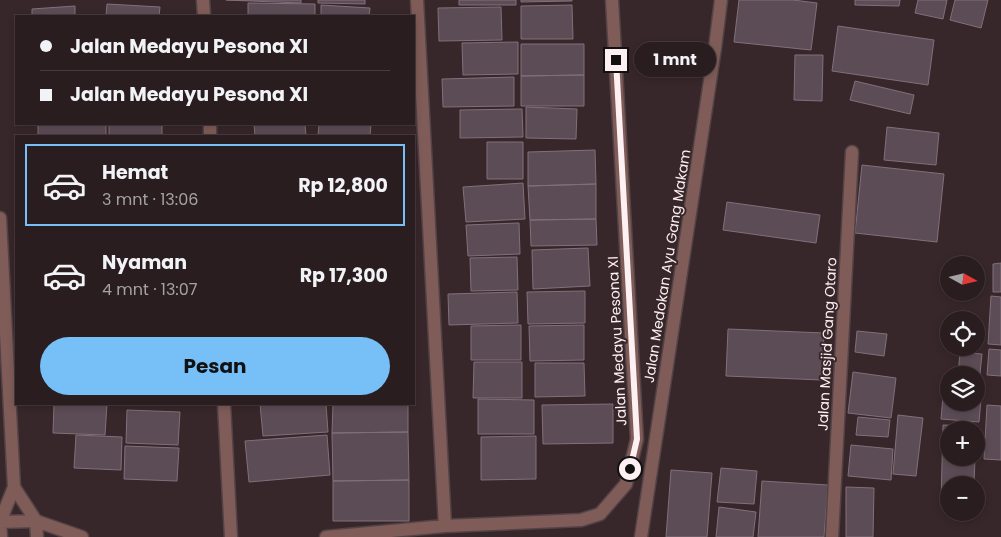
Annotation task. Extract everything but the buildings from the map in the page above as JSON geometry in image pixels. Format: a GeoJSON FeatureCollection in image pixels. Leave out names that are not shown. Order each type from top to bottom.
{"type":"FeatureCollection","features":[{"type":"Feature","properties":{"kind":"street"},"geometry":{"type":"LineString","coordinates":[[203,0],[204,15]]}},
{"type":"Feature","properties":{"kind":"street"},"geometry":{"type":"LineString","coordinates":[[417,0],[445,526]]}},
{"type":"Feature","properties":{"kind":"street","name":"Jalan Medayu Pesona XI"},"geometry":{"type":"LineString","coordinates":[[326,537],[445,526],[581,520],[600,514],[626,484],[637,439],[612,0]]}},
{"type":"Feature","properties":{"kind":"street","name":"Jalan Medokan Ayu Gang Makam"},"geometry":{"type":"LineString","coordinates":[[641,537],[721,0]]}},
{"type":"Feature","properties":{"kind":"street","name":"Jalan Masjid Gang Otaro"},"geometry":{"type":"LineString","coordinates":[[832,537],[852,152]]}},
{"type":"Feature","properties":{"kind":"street"},"geometry":{"type":"LineString","coordinates":[[0,218],[14,487],[0,522],[1,537]]}},
{"type":"Feature","properties":{"kind":"street"},"geometry":{"type":"LineString","coordinates":[[224,405],[231,537]]}},
{"type":"Feature","properties":{"kind":"street"},"geometry":{"type":"LineString","coordinates":[[14,487],[36,521],[37,537]]}},
{"type":"Feature","properties":{"kind":"street"},"geometry":{"type":"LineString","coordinates":[[0,522],[36,521],[82,537]]}},
{"type":"Feature","properties":{"kind":"route"},"geometry":{"type":"LineString","coordinates":[[616,60],[637,439],[630,469]]}}]}
